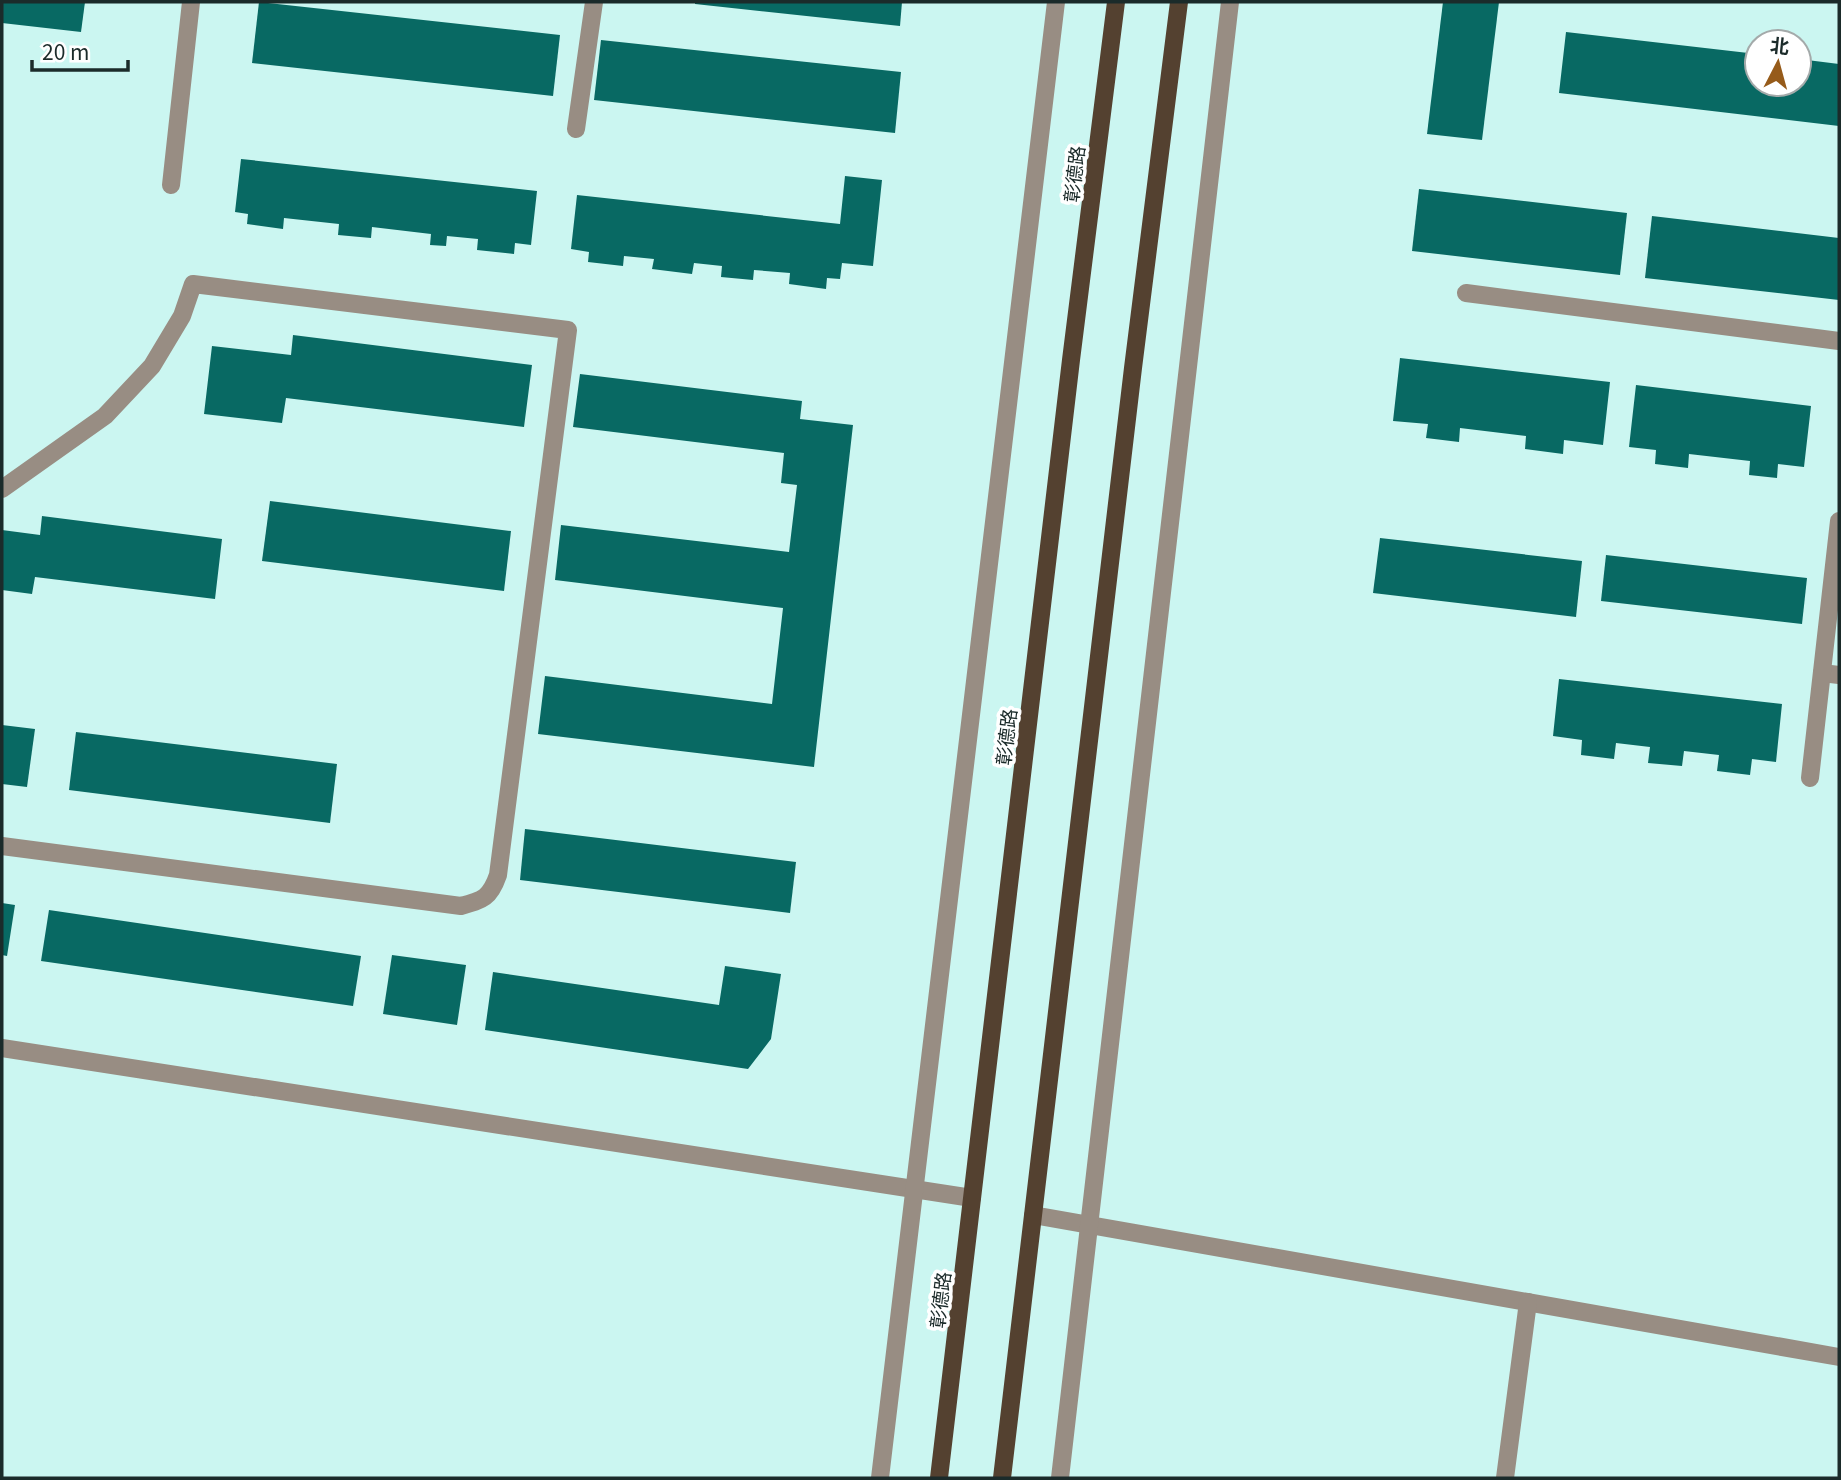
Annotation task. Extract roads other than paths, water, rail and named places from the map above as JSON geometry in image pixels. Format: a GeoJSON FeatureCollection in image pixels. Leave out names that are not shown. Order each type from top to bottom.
{"type":"FeatureCollection","features":[{"type":"Feature","properties":{"kind":"main road","name":"彰德路"},"geometry":{"type":"LineString","coordinates":[[939,1478],[1069,374],[1116,2]]}},
{"type":"Feature","properties":{"kind":"main road"},"geometry":{"type":"LineString","coordinates":[[1002,1478],[1179,2]]}},
{"type":"Feature","properties":{"kind":"street"},"geometry":{"type":"LineString","coordinates":[[171,185],[191,2]]}},
{"type":"Feature","properties":{"kind":"street"},"geometry":{"type":"LineString","coordinates":[[576,130],[594,2]]}},
{"type":"Feature","properties":{"kind":"street"},"geometry":{"type":"LineString","coordinates":[[880,1478],[1056,2]]}},
{"type":"Feature","properties":{"kind":"street"},"geometry":{"type":"LineString","coordinates":[[1060,1478],[1230,2]]}},
{"type":"Feature","properties":{"kind":"street"},"geometry":{"type":"LineString","coordinates":[[2,489],[105,415],[152,366],[182,316],[193,284],[568,330],[498,875],[492,892],[479,901],[461,906],[2,846]]}},
{"type":"Feature","properties":{"kind":"street"},"geometry":{"type":"LineString","coordinates":[[1466,293],[1839,341]]}},
{"type":"Feature","properties":{"kind":"street"},"geometry":{"type":"LineString","coordinates":[[1810,778],[1830,674],[1839,521]]}},
{"type":"Feature","properties":{"kind":"street"},"geometry":{"type":"LineString","coordinates":[[2,1048],[972,1198]]}},
{"type":"Feature","properties":{"kind":"street"},"geometry":{"type":"LineString","coordinates":[[1033,1215],[1839,1357]]}},
{"type":"Feature","properties":{"kind":"street"},"geometry":{"type":"LineString","coordinates":[[1505,1478],[1528,1302]]}}]}
